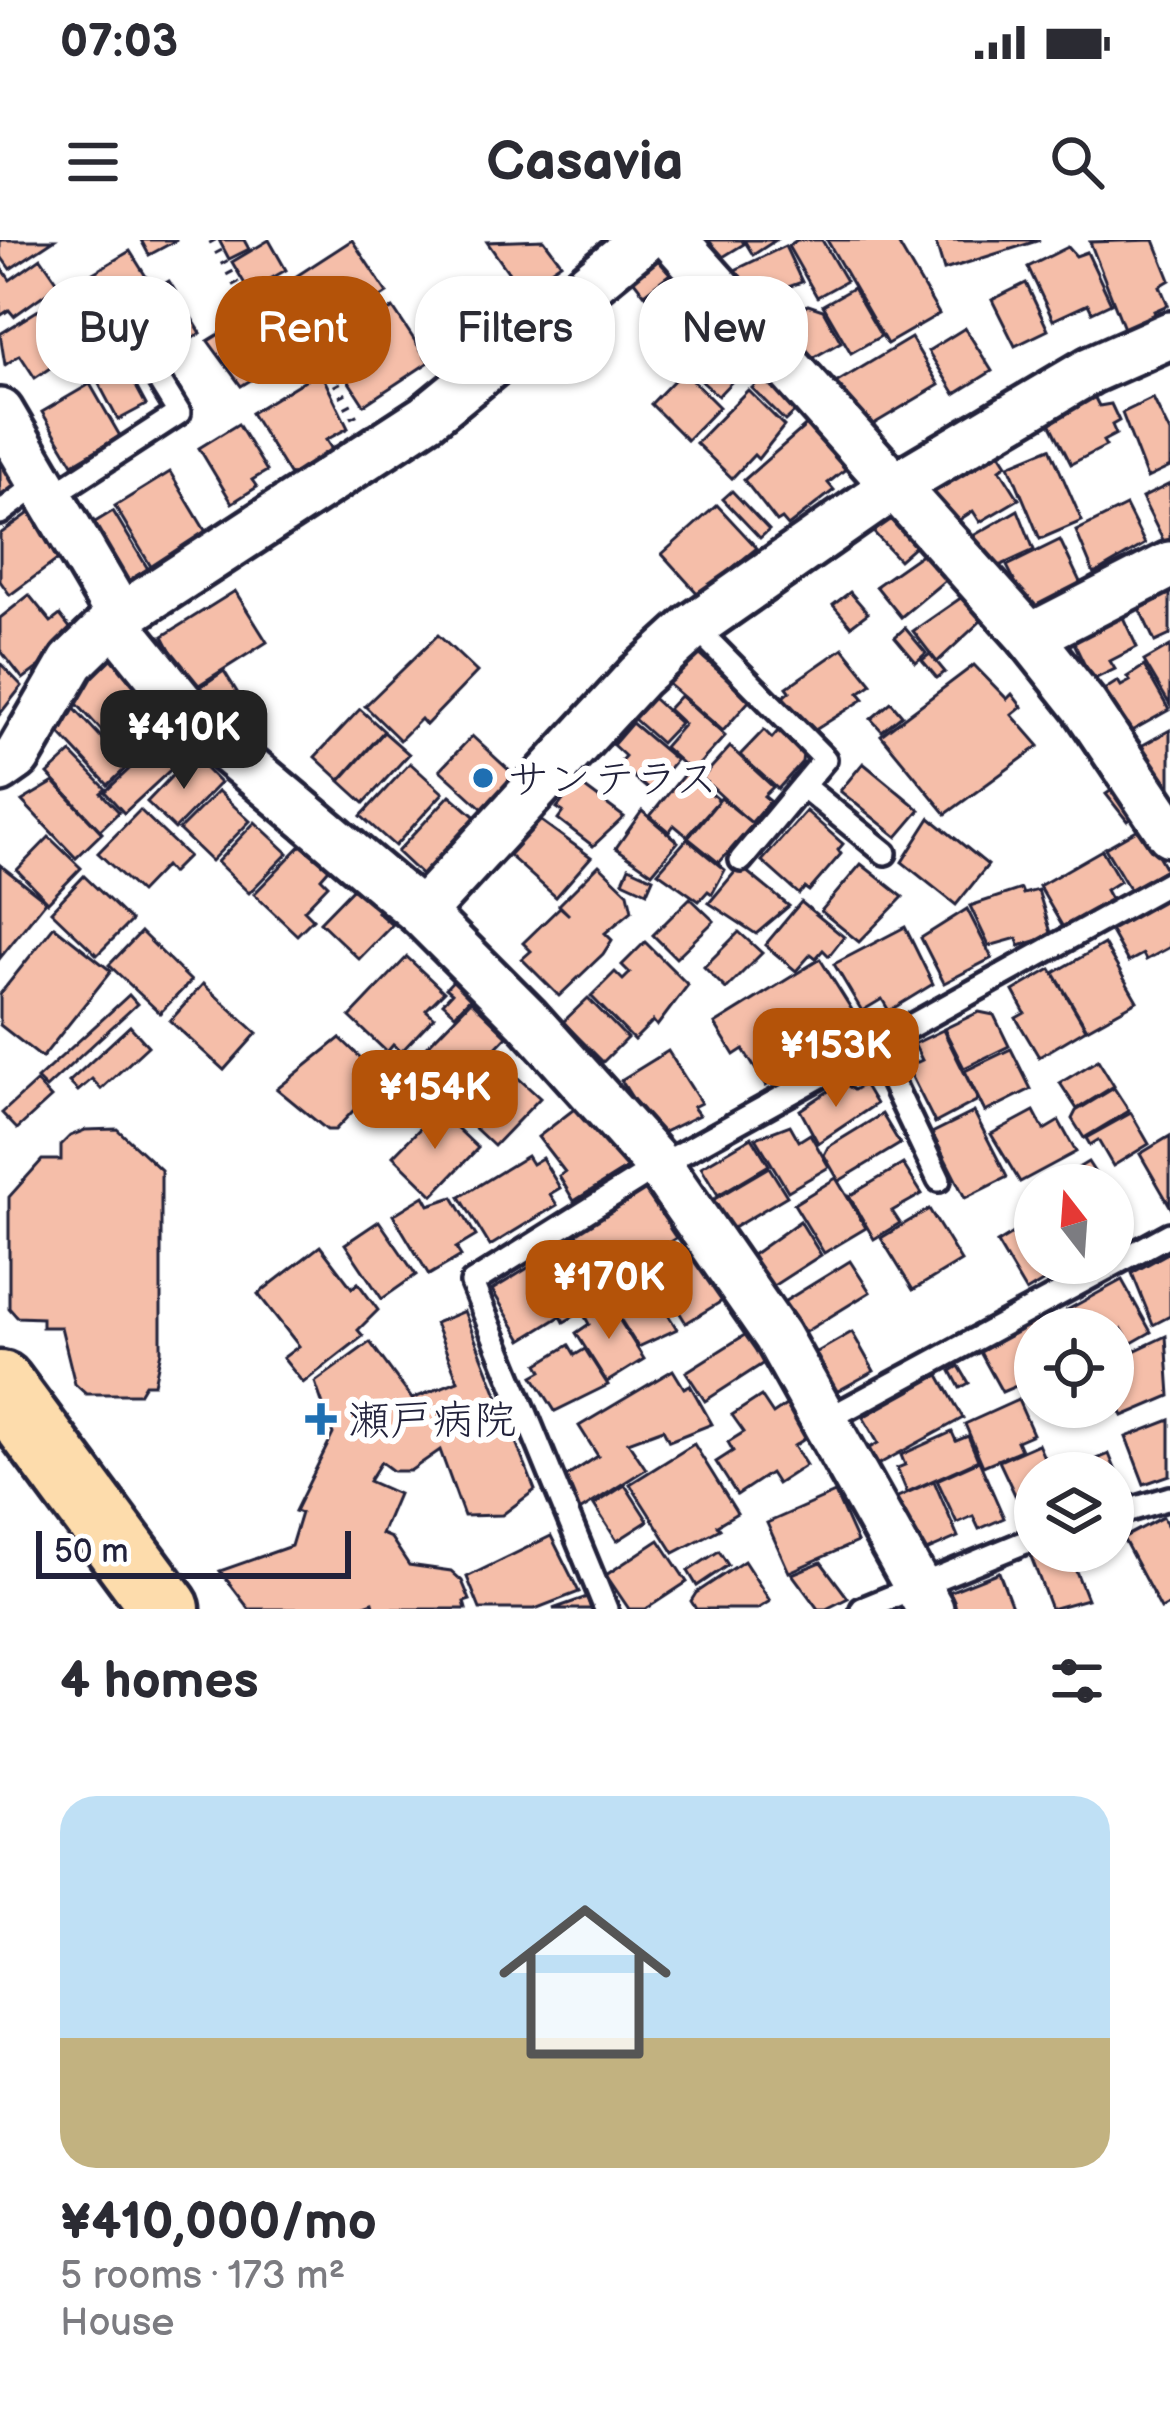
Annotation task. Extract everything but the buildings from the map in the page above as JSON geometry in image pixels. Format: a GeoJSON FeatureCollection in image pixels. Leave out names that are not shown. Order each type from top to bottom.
{"type":"FeatureCollection","features":[{"type":"Feature","properties":{"kind":"main road"},"geometry":{"type":"LineString","coordinates":[[0,1385],[166,1609]]}},
{"type":"Feature","properties":{"kind":"street"},"geometry":{"type":"LineString","coordinates":[[6,773],[72,662],[114,621],[427,418],[643,240]]}},
{"type":"Feature","properties":{"kind":"street"},"geometry":{"type":"LineString","coordinates":[[674,240],[1030,637],[1084,705],[1170,833]]}},
{"type":"Feature","properties":{"kind":"street"},"geometry":{"type":"LineString","coordinates":[[422,913],[639,676],[694,626],[893,488],[1091,370],[1170,335]]}},
{"type":"Feature","properties":{"kind":"street"},"geometry":{"type":"LineString","coordinates":[[0,412],[113,604],[114,621],[200,727],[422,913],[526,1018],[659,1166],[777,1336],[925,1596]]}},
{"type":"Feature","properties":{"kind":"street"},"geometry":{"type":"LineString","coordinates":[[1030,637],[1170,565]]}},
{"type":"Feature","properties":{"kind":"lane"},"geometry":{"type":"LineString","coordinates":[[0,513],[179,413],[161,384]]}},
{"type":"Feature","properties":{"kind":"lane"},"geometry":{"type":"LineString","coordinates":[[694,626],[825,759],[741,860]]}},
{"type":"Feature","properties":{"kind":"lane"},"geometry":{"type":"LineString","coordinates":[[803,785],[885,853]]}},
{"type":"Feature","properties":{"kind":"lane"},"geometry":{"type":"LineString","coordinates":[[607,1609],[472,1283],[659,1166],[1170,882]]}},
{"type":"Feature","properties":{"kind":"lane"},"geometry":{"type":"LineString","coordinates":[[875,1046],[939,1180]]}},
{"type":"Feature","properties":{"kind":"lane"},"geometry":{"type":"LineString","coordinates":[[826,1420],[1170,1234]]}},
{"type":"Feature","properties":{"kind":"lane"},"geometry":{"type":"LineString","coordinates":[[1134,1509],[1170,1498]]}},
{"type":"Feature","properties":{"kind":"lane"},"geometry":{"type":"LineString","coordinates":[[862,1609],[925,1596],[1014,1549]]}},
{"type":"Feature","properties":{"kind":"path"},"geometry":{"type":"LineString","coordinates":[[212,240],[245,301],[284,281],[372,453]]}},
{"type":"Feature","properties":{"kind":"place","name":"サンテラス"},"geometry":{"type":"Point","coordinates":[483,778]}},
{"type":"Feature","properties":{"kind":"place","name":"瀬戸病院"},"geometry":{"type":"Point","coordinates":[321,1419]}}]}
